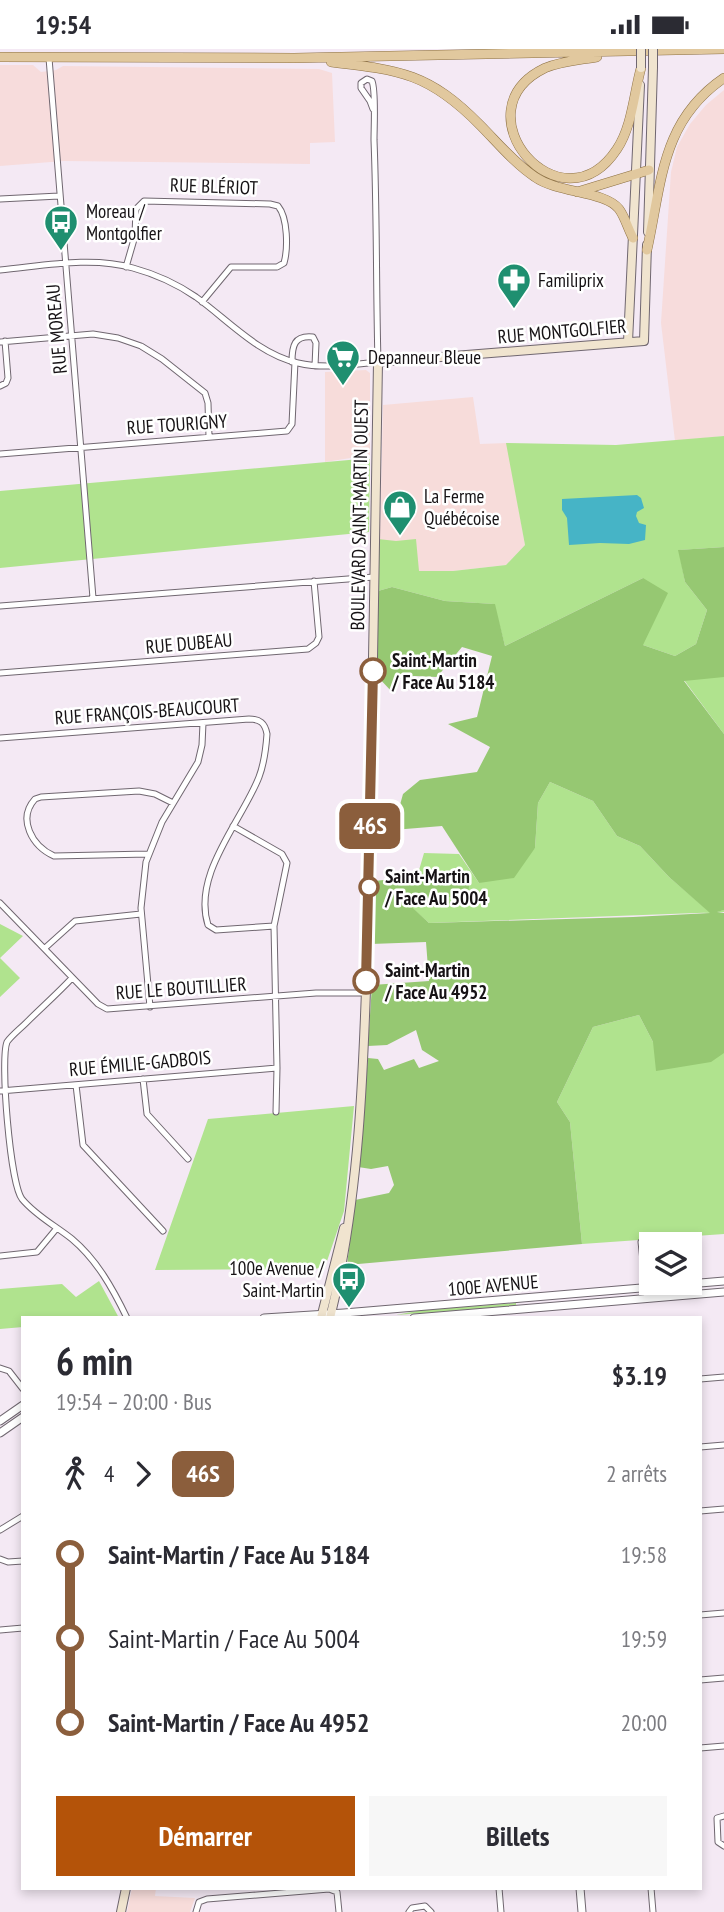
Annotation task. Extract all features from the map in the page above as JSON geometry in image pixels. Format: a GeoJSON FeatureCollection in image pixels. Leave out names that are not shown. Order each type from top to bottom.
{"type":"FeatureCollection","features":[{"type":"Feature","properties":{"kind":"main road"},"geometry":{"type":"LineString","coordinates":[[647,250],[653,49]]}},
{"type":"Feature","properties":{"kind":"main road"},"geometry":{"type":"LineString","coordinates":[[0,57],[294,58],[724,49]]}},
{"type":"Feature","properties":{"kind":"main road"},"geometry":{"type":"LineString","coordinates":[[637,50],[558,64],[529,79],[516,98],[512,116],[514,137],[522,153],[538,169],[555,176],[583,175],[600,167],[611,157],[622,140],[640,68]]}},
{"type":"Feature","properties":{"kind":"main road"},"geometry":{"type":"LineString","coordinates":[[628,342],[637,174],[640,68],[637,50]]}},
{"type":"Feature","properties":{"kind":"main road"},"geometry":{"type":"LineString","coordinates":[[294,58],[384,68],[424,80],[460,104],[532,176],[548,184],[614,204],[621,212],[633,238]]}},
{"type":"Feature","properties":{"kind":"main road"},"geometry":{"type":"LineString","coordinates":[[647,250],[664,163],[673,137],[692,106],[724,78]]}},
{"type":"Feature","properties":{"kind":"main road"},"geometry":{"type":"LineString","coordinates":[[575,192],[649,170]]}},
{"type":"Feature","properties":{"kind":"main road","name":"RUE MONTGOLFIER"},"geometry":{"type":"LineString","coordinates":[[378,362],[643,341],[647,250]]}},
{"type":"Feature","properties":{"kind":"main road","name":"BOULEVARD SAINT-MARTIN OUEST"},"geometry":{"type":"LineString","coordinates":[[326,1316],[346,1241],[360,1090],[365,993],[378,362]]}},
{"type":"Feature","properties":{"kind":"main road"},"geometry":{"type":"LineString","coordinates":[[121,1912],[126,1890]]}},
{"type":"Feature","properties":{"kind":"street","name":"RUE MOREAU"},"geometry":{"type":"LineString","coordinates":[[49,58],[93,599]]}},
{"type":"Feature","properties":{"kind":"street","name":"BOULEVARD SAINT-MARTIN OUEST"},"geometry":{"type":"LineString","coordinates":[[373,109],[361,88],[362,81],[367,79],[372,81],[374,86],[378,362]]}},
{"type":"Feature","properties":{"kind":"street"},"geometry":{"type":"LineString","coordinates":[[0,199],[59,196]]}},
{"type":"Feature","properties":{"kind":"street","name":"RUE BLÉRIOT"},"geometry":{"type":"LineString","coordinates":[[126,267],[135,231],[136,209],[144,201],[270,204],[278,207],[284,219],[284,263],[277,267],[231,267],[202,302]]}},
{"type":"Feature","properties":{"kind":"street","name":"RUE MONTGOLFIER"},"geometry":{"type":"LineString","coordinates":[[0,270],[90,263],[126,267],[167,281],[202,302],[256,344],[294,362],[315,366],[378,362]]}},
{"type":"Feature","properties":{"kind":"street"},"geometry":{"type":"LineString","coordinates":[[0,386],[7,380],[2,341],[93,334],[118,338],[141,346],[162,359],[206,395],[209,437]]}},
{"type":"Feature","properties":{"kind":"street"},"geometry":{"type":"LineString","coordinates":[[294,362],[291,351],[295,341],[300,337],[311,337],[316,340],[315,366]]}},
{"type":"Feature","properties":{"kind":"street","name":"RUE TOURIGNY"},"geometry":{"type":"LineString","coordinates":[[0,454],[288,430],[292,424],[294,362]]}},
{"type":"Feature","properties":{"kind":"street"},"geometry":{"type":"LineString","coordinates":[[0,606],[374,577]]}},
{"type":"Feature","properties":{"kind":"street","name":"RUE DUBEAU"},"geometry":{"type":"LineString","coordinates":[[0,673],[308,649],[319,637],[314,582]]}},
{"type":"Feature","properties":{"kind":"street","name":"RUE FRANÇOIS-BEAUCOURT"},"geometry":{"type":"LineString","coordinates":[[0,738],[252,719],[260,721],[266,727],[267,743],[259,776],[219,852],[209,878],[207,923],[216,930],[274,926]]}},
{"type":"Feature","properties":{"kind":"street"},"geometry":{"type":"LineString","coordinates":[[150,1007],[141,915],[148,854],[162,822],[198,762],[203,723]]}},
{"type":"Feature","properties":{"kind":"street"},"geometry":{"type":"LineString","coordinates":[[148,854],[54,856],[44,851],[32,838],[28,810],[35,799],[41,797],[144,791],[173,803]]}},
{"type":"Feature","properties":{"kind":"street"},"geometry":{"type":"LineString","coordinates":[[233,826],[282,854],[287,861],[274,926],[277,1068],[275,1112]]}},
{"type":"Feature","properties":{"kind":"street","name":"RUE LE BOUTILLIER"},"geometry":{"type":"LineString","coordinates":[[0,904],[104,1008],[116,1010],[330,992],[365,993]]}},
{"type":"Feature","properties":{"kind":"street"},"geometry":{"type":"LineString","coordinates":[[45,949],[75,921],[141,915]]}},
{"type":"Feature","properties":{"kind":"street"},"geometry":{"type":"LineString","coordinates":[[72,978],[7,1042],[4,1052],[3,1091],[10,1157],[16,1189],[29,1207],[72,1240],[95,1264],[126,1316]]}},
{"type":"Feature","properties":{"kind":"street","name":"RUE ÉMILIE-GADBOIS"},"geometry":{"type":"LineString","coordinates":[[3,1091],[277,1068]]}},
{"type":"Feature","properties":{"kind":"street"},"geometry":{"type":"LineString","coordinates":[[143,1079],[147,1114],[188,1159]]}},
{"type":"Feature","properties":{"kind":"street"},"geometry":{"type":"LineString","coordinates":[[76,1085],[82,1142],[163,1231]]}},
{"type":"Feature","properties":{"kind":"street"},"geometry":{"type":"LineString","coordinates":[[0,1256],[37,1252],[57,1229]]}},
{"type":"Feature","properties":{"kind":"street","name":"100E AVENUE"},"geometry":{"type":"LineString","coordinates":[[702,1283],[724,1281]]}},
{"type":"Feature","properties":{"kind":"street","name":"100E AVENUE"},"geometry":{"type":"LineString","coordinates":[[326,1316],[639,1289]]}},
{"type":"Feature","properties":{"kind":"street","name":"100E AVENUE"},"geometry":{"type":"LineString","coordinates":[[437,1316],[724,1292]]}},
{"type":"Feature","properties":{"kind":"street"},"geometry":{"type":"LineString","coordinates":[[529,1298],[531,1316]]}},
{"type":"Feature","properties":{"kind":"street"},"geometry":{"type":"LineString","coordinates":[[0,1368],[9,1371],[21,1386]]}},
{"type":"Feature","properties":{"kind":"street"},"geometry":{"type":"LineString","coordinates":[[702,1379],[724,1377]]}},
{"type":"Feature","properties":{"kind":"street"},"geometry":{"type":"LineString","coordinates":[[0,1420],[21,1406]]}},
{"type":"Feature","properties":{"kind":"street"},"geometry":{"type":"LineString","coordinates":[[0,1433],[21,1418]]}},
{"type":"Feature","properties":{"kind":"street"},"geometry":{"type":"LineString","coordinates":[[702,1447],[724,1445]]}},
{"type":"Feature","properties":{"kind":"street"},"geometry":{"type":"LineString","coordinates":[[702,1511],[724,1509]]}},
{"type":"Feature","properties":{"kind":"street"},"geometry":{"type":"LineString","coordinates":[[0,1530],[21,1517]]}},
{"type":"Feature","properties":{"kind":"street"},"geometry":{"type":"LineString","coordinates":[[0,1559],[8,1562],[21,1561]]}},
{"type":"Feature","properties":{"kind":"street"},"geometry":{"type":"LineString","coordinates":[[702,1615],[724,1613]]}},
{"type":"Feature","properties":{"kind":"street"},"geometry":{"type":"LineString","coordinates":[[0,1630],[21,1628]]}},
{"type":"Feature","properties":{"kind":"street"},"geometry":{"type":"LineString","coordinates":[[702,1680],[724,1678]]}},
{"type":"Feature","properties":{"kind":"street"},"geometry":{"type":"LineString","coordinates":[[702,1748],[724,1746]]}},
{"type":"Feature","properties":{"kind":"street"},"geometry":{"type":"LineString","coordinates":[[724,1816],[718,1817],[716,1823],[718,1842],[724,1846]]}},
{"type":"Feature","properties":{"kind":"street"},"geometry":{"type":"LineString","coordinates":[[196,1912],[199,1902],[207,1899],[321,1890]]}},
{"type":"Feature","properties":{"kind":"street"},"geometry":{"type":"LineString","coordinates":[[335,1890],[339,1912]]}},
{"type":"Feature","properties":{"kind":"street"},"geometry":{"type":"LineString","coordinates":[[499,1890],[501,1912]]}},
{"type":"Feature","properties":{"kind":"street"},"geometry":{"type":"LineString","coordinates":[[580,1890],[582,1912]]}},
{"type":"Feature","properties":{"kind":"street"},"geometry":{"type":"LineString","coordinates":[[651,1890],[653,1912]]}},
{"type":"Feature","properties":{"kind":"street"},"geometry":{"type":"LineString","coordinates":[[409,1912],[414,1907],[425,1906],[430,1908],[431,1912]]}},
{"type":"Feature","properties":{"kind":"shaded area"},"geometry":{"type":"Polygon","coordinates":[[[0,65],[33,65],[41,72],[63,66],[319,69],[332,73],[335,142],[310,143],[310,164],[64,161],[0,166],[0,65]]]}},
{"type":"Feature","properties":{"kind":"shaded area"},"geometry":{"type":"Polygon","coordinates":[[[724,90],[724,436],[675,441],[661,323],[671,172],[677,147],[690,124],[706,105],[724,90]]]}},
{"type":"Feature","properties":{"kind":"shaded area"},"geometry":{"type":"Polygon","coordinates":[[[366,370],[370,373],[370,455],[325,462],[325,372],[366,370]]]}},
{"type":"Feature","properties":{"kind":"shaded area"},"geometry":{"type":"Polygon","coordinates":[[[473,397],[480,444],[507,443],[525,545],[506,565],[453,571],[379,571],[383,405],[473,397]]]}},
{"type":"Feature","properties":{"kind":"shaded area"},"geometry":{"type":"Polygon","coordinates":[[[132,1890],[156,1890],[155,1896],[195,1898],[190,1912],[127,1912],[132,1890]]]}},
{"type":"Feature","properties":{"kind":"green space"},"geometry":{"type":"Polygon","coordinates":[[[724,436],[724,547],[679,550],[685,582],[707,610],[696,644],[675,656],[643,645],[643,578],[505,646],[494,604],[445,601],[392,587],[378,591],[378,539],[416,539],[419,571],[453,571],[506,565],[525,545],[506,443],[616,445],[724,436]]]}},
{"type":"Feature","properties":{"kind":"green space"},"geometry":{"type":"Polygon","coordinates":[[[370,459],[369,532],[0,568],[0,491],[370,459]]]}},
{"type":"Feature","properties":{"kind":"green space"},"geometry":{"type":"Polygon","coordinates":[[[724,547],[724,677],[684,681],[724,734],[724,910],[717,912],[724,913],[724,1053],[711,1062],[656,1071],[653,1042],[639,1015],[593,1027],[557,1102],[570,1122],[582,1244],[347,1265],[355,1200],[389,1193],[394,1185],[388,1166],[371,1169],[358,1167],[368,1058],[378,1059],[384,1070],[414,1059],[419,1068],[439,1061],[422,1050],[416,1030],[387,1045],[368,1046],[372,985],[429,981],[426,942],[371,944],[375,881],[458,871],[470,880],[468,893],[439,899],[402,898],[429,923],[710,913],[669,877],[640,846],[617,836],[593,801],[550,782],[538,803],[535,848],[514,878],[479,883],[442,826],[393,830],[403,794],[420,780],[477,772],[490,747],[448,724],[477,717],[492,656],[462,647],[437,677],[414,676],[399,679],[393,693],[377,676],[378,591],[392,587],[445,601],[495,604],[505,646],[643,578],[668,593],[643,645],[675,656],[696,644],[707,610],[685,582],[678,550],[724,547]]]}},
{"type":"Feature","properties":{"kind":"green space"},"geometry":{"type":"Polygon","coordinates":[[[724,677],[724,734],[684,680],[724,677]]]}},
{"type":"Feature","properties":{"kind":"green space"},"geometry":{"type":"Polygon","coordinates":[[[550,782],[593,801],[617,836],[640,846],[669,877],[710,913],[429,923],[401,898],[439,899],[458,871],[417,877],[424,853],[459,854],[479,883],[535,848],[538,803],[550,782]]]}},
{"type":"Feature","properties":{"kind":"green space"},"geometry":{"type":"Polygon","coordinates":[[[0,924],[23,936],[0,958],[0,924]]]}},
{"type":"Feature","properties":{"kind":"green space"},"geometry":{"type":"Polygon","coordinates":[[[0,958],[20,978],[0,997],[0,958]]]}},
{"type":"Feature","properties":{"kind":"green space"},"geometry":{"type":"Polygon","coordinates":[[[639,1015],[653,1042],[724,1053],[724,1234],[639,1232],[639,1240],[582,1244],[570,1122],[557,1102],[593,1027],[639,1015]]]}},
{"type":"Feature","properties":{"kind":"green space"},"geometry":{"type":"Polygon","coordinates":[[[354,1106],[344,1211],[325,1267],[155,1270],[208,1119],[354,1106]]]}},
{"type":"Feature","properties":{"kind":"green space"},"geometry":{"type":"Polygon","coordinates":[[[99,1281],[118,1316],[21,1316],[21,1327],[0,1329],[0,1289],[62,1284],[76,1297],[99,1281]]]}},
{"type":"Feature","properties":{"kind":"green space"},"geometry":{"type":"Polygon","coordinates":[[[516,1303],[516,1306],[396,1315],[422,1310],[516,1303]]]}},
{"type":"Feature","properties":{"kind":"water"},"geometry":{"type":"Polygon","coordinates":[[[637,495],[644,508],[637,512],[636,516],[639,523],[646,525],[645,540],[629,544],[569,545],[562,499],[637,495]]]}},
{"type":"Feature","properties":{"kind":"bus line","name":"46S"},"geometry":{"type":"LineString","coordinates":[[366,981],[373,671]]}},
{"type":"Feature","properties":{"kind":"place","name":"Moreau / Montgolfier"},"geometry":{"type":"Point","coordinates":[61,252]}},
{"type":"Feature","properties":{"kind":"place","name":"Familiprix"},"geometry":{"type":"Point","coordinates":[514,310]}},
{"type":"Feature","properties":{"kind":"place","name":"Depanneur Bleue"},"geometry":{"type":"Point","coordinates":[343,387]}},
{"type":"Feature","properties":{"kind":"place","name":"La Ferme Québécoise"},"geometry":{"type":"Point","coordinates":[400,537]}},
{"type":"Feature","properties":{"kind":"place","name":"Saint-Martin / Face Au 5184"},"geometry":{"type":"Point","coordinates":[373,671]}},
{"type":"Feature","properties":{"kind":"place","name":"Saint-Martin / Face Au 5004"},"geometry":{"type":"Point","coordinates":[369,887]}},
{"type":"Feature","properties":{"kind":"place","name":"Saint-Martin / Face Au 4952"},"geometry":{"type":"Point","coordinates":[366,981]}},
{"type":"Feature","properties":{"kind":"place","name":"100e Avenue / Saint-Martin"},"geometry":{"type":"Point","coordinates":[349,1309]}}]}
